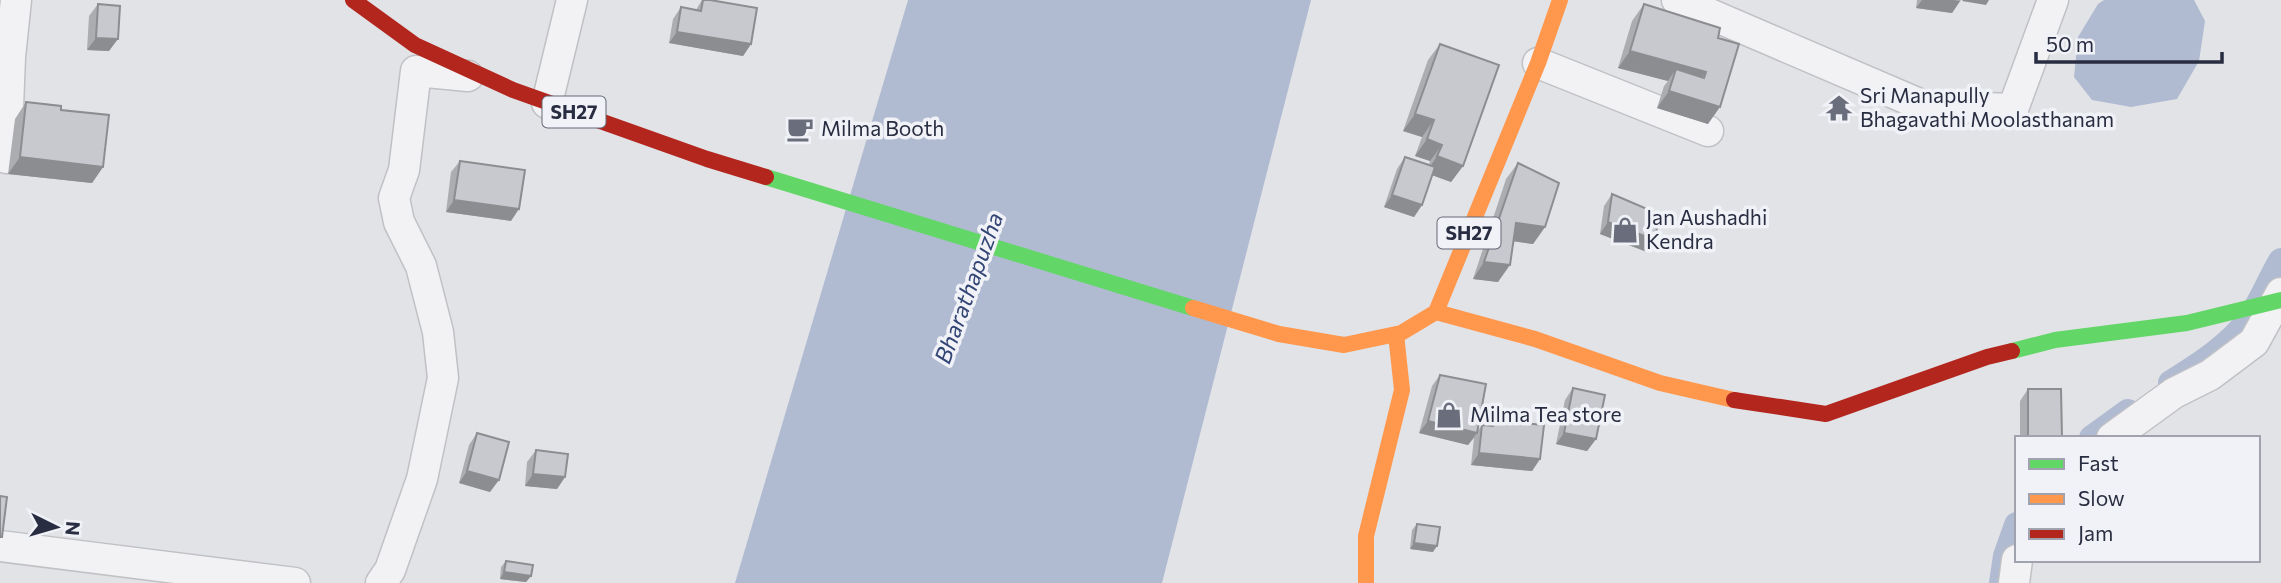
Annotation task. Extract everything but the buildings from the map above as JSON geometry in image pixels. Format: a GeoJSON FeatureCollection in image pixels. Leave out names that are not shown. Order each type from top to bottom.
{"type":"FeatureCollection","features":[{"type":"Feature","properties":{"kind":"main road","name":"SH27"},"geometry":{"type":"LineString","coordinates":[[353,0],[415,45],[513,90],[707,159],[1279,334],[1344,345],[1396,334],[1436,312],[1538,63],[1560,0]]}},
{"type":"Feature","properties":{"kind":"main road"},"geometry":{"type":"LineString","coordinates":[[1436,312],[1535,339],[1660,383],[1752,404],[1826,414],[1987,357],[2055,341],[2187,324],[2269,301]]}},
{"type":"Feature","properties":{"kind":"main road"},"geometry":{"type":"LineString","coordinates":[[1366,583],[1366,536],[1402,390],[1396,334]]}},
{"type":"Feature","properties":{"kind":"street"},"geometry":{"type":"LineString","coordinates":[[6,158],[10,57],[16,0]]}},
{"type":"Feature","properties":{"kind":"street"},"geometry":{"type":"LineString","coordinates":[[547,103],[572,0]]}},
{"type":"Feature","properties":{"kind":"street"},"geometry":{"type":"LineString","coordinates":[[1677,0],[1924,106],[2013,109],[2053,0]]}},
{"type":"Feature","properties":{"kind":"street"},"geometry":{"type":"LineString","coordinates":[[1538,63],[1708,131]]}},
{"type":"Feature","properties":{"kind":"street"},"geometry":{"type":"LineString","coordinates":[[381,583],[390,570],[422,480],[443,377],[438,332],[421,266],[399,222],[394,198],[404,170],[416,71],[489,78]]}},
{"type":"Feature","properties":{"kind":"street"},"geometry":{"type":"LineString","coordinates":[[2115,436],[2174,393],[2210,375],[2254,342],[2269,301]]}},
{"type":"Feature","properties":{"kind":"street"},"geometry":{"type":"LineString","coordinates":[[0,546],[295,583]]}},
{"type":"Feature","properties":{"kind":"street"},"geometry":{"type":"LineString","coordinates":[[2014,583],[2017,562]]}},
{"type":"Feature","properties":{"kind":"water","name":"Bharathapuzha"},"geometry":{"type":"Polygon","coordinates":[[[908,0],[1311,0],[1162,583],[735,583],[908,0]]]}},
{"type":"Feature","properties":{"kind":"water"},"geometry":{"type":"Polygon","coordinates":[[[2104,0],[2194,0],[2205,21],[2199,61],[2177,99],[2131,107],[2092,100],[2074,77],[2078,37],[2098,4],[2104,0]]]}},
{"type":"Feature","properties":{"kind":"waterway"},"geometry":{"type":"LineString","coordinates":[[2171,383],[2233,338],[2249,320],[2281,261]]}},
{"type":"Feature","properties":{"kind":"waterway"},"geometry":{"type":"LineString","coordinates":[[2095,436],[2128,412]]}},
{"type":"Feature","properties":{"kind":"waterway"},"geometry":{"type":"LineString","coordinates":[[2002,583],[2006,556],[2015,531]]}},
{"type":"Feature","properties":{"kind":"traffic: fast"},"geometry":{"type":"LineString","coordinates":[[766,177],[1193,308]]}},
{"type":"Feature","properties":{"kind":"traffic: fast"},"geometry":{"type":"LineString","coordinates":[[2012,351],[2055,340],[2187,323],[2281,300]]}},
{"type":"Feature","properties":{"kind":"traffic: slow"},"geometry":{"type":"LineString","coordinates":[[1193,308],[1279,334],[1344,345],[1401,333],[1436,312],[1538,63],[1560,0]]}},
{"type":"Feature","properties":{"kind":"traffic: slow"},"geometry":{"type":"LineString","coordinates":[[1436,312],[1535,339],[1660,383],[1734,400]]}},
{"type":"Feature","properties":{"kind":"traffic: slow"},"geometry":{"type":"LineString","coordinates":[[1366,583],[1366,536],[1402,390],[1396,334]]}},
{"type":"Feature","properties":{"kind":"traffic: jam"},"geometry":{"type":"LineString","coordinates":[[353,0],[415,45],[513,90],[707,159],[766,177]]}},
{"type":"Feature","properties":{"kind":"traffic: jam"},"geometry":{"type":"LineString","coordinates":[[1734,400],[1826,414],[1987,357],[2012,351]]}},
{"type":"Feature","properties":{"kind":"place","name":"Sri Manapully Bhagavathi Moolasthanam"},"geometry":{"type":"Point","coordinates":[1839,108]}},
{"type":"Feature","properties":{"kind":"place","name":"Milma Booth"},"geometry":{"type":"Point","coordinates":[800,129]}},
{"type":"Feature","properties":{"kind":"place","name":"Jan Aushadhi Kendra"},"geometry":{"type":"Point","coordinates":[1625,230]}},
{"type":"Feature","properties":{"kind":"place","name":"Milma Tea store"},"geometry":{"type":"Point","coordinates":[1449,415]}}]}
